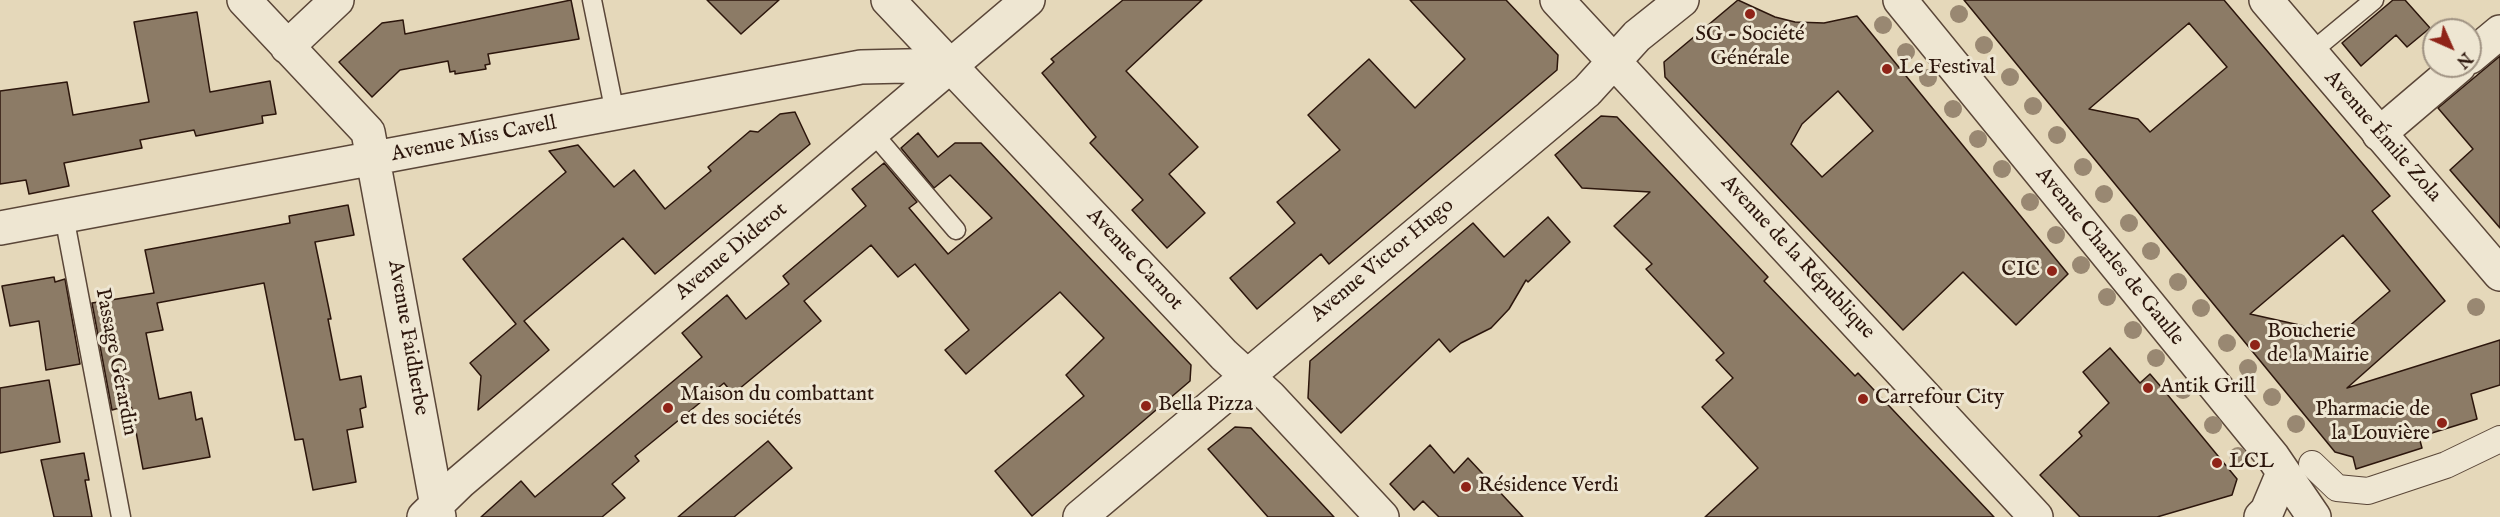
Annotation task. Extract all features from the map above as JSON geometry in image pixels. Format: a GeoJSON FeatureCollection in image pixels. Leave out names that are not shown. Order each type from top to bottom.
{"type":"FeatureCollection","features":[{"type":"Feature","properties":{"kind":"street","name":"Avenue Faidherbe"},"geometry":{"type":"LineString","coordinates":[[244,0],[368,132],[375,158],[433,512]]}},
{"type":"Feature","properties":{"kind":"street"},"geometry":{"type":"LineString","coordinates":[[287,47],[337,0]]}},
{"type":"Feature","properties":{"kind":"street","name":"Avenue Carnot"},"geometry":{"type":"LineString","coordinates":[[888,0],[1224,355],[1270,397],[1382,517]]}},
{"type":"Feature","properties":{"kind":"street","name":"Avenue Diderot"},"geometry":{"type":"LineString","coordinates":[[433,512],[1028,0]]}},
{"type":"Feature","properties":{"kind":"street","name":"Avenue de la République"},"geometry":{"type":"LineString","coordinates":[[1557,0],[2036,517]]}},
{"type":"Feature","properties":{"kind":"street","name":"Avenue Victor Hugo"},"geometry":{"type":"LineString","coordinates":[[1080,517],[1246,375],[1587,91],[1637,36],[1682,0]]}},
{"type":"Feature","properties":{"kind":"street","name":"Avenue Charles de Gaulle"},"geometry":{"type":"LineString","coordinates":[[1900,0],[2273,457],[2298,469],[2314,517]]}},
{"type":"Feature","properties":{"kind":"street","name":"Avenue Émile Zola"},"geometry":{"type":"LineString","coordinates":[[2265,0],[2500,274]]}},
{"type":"Feature","properties":{"kind":"street"},"geometry":{"type":"LineString","coordinates":[[2482,47],[2500,32]]}},
{"type":"Feature","properties":{"kind":"street","name":"Avenue Miss Cavell"},"geometry":{"type":"LineString","coordinates":[[0,228],[861,67],[950,65]]}},
{"type":"Feature","properties":{"kind":"street"},"geometry":{"type":"LineString","coordinates":[[2379,134],[2445,78]]}},
{"type":"Feature","properties":{"kind":"street"},"geometry":{"type":"LineString","coordinates":[[2261,517],[2298,469],[2337,488],[2368,491],[2446,465],[2500,439]]}},
{"type":"Feature","properties":{"kind":"lane"},"geometry":{"type":"LineString","coordinates":[[592,0],[615,113]]}},
{"type":"Feature","properties":{"kind":"lane"},"geometry":{"type":"LineString","coordinates":[[2310,52],[2374,0]]}},
{"type":"Feature","properties":{"kind":"lane"},"geometry":{"type":"LineString","coordinates":[[873,133],[956,230]]}},
{"type":"Feature","properties":{"kind":"lane","name":"Passage Gérardin"},"geometry":{"type":"LineString","coordinates":[[64,216],[121,517]]}},
{"type":"Feature","properties":{"kind":"building"},"geometry":{"type":"Polygon","coordinates":[[[571,0],[579,39],[488,54],[490,64],[485,65],[486,69],[455,74],[455,71],[450,72],[448,61],[400,70],[372,97],[339,62],[382,23],[403,20],[405,34],[571,0]]]}},
{"type":"Feature","properties":{"kind":"building"},"geometry":{"type":"Polygon","coordinates":[[[707,0],[779,0],[741,34],[707,0]]]}},
{"type":"Feature","properties":{"kind":"building"},"geometry":{"type":"Polygon","coordinates":[[[1123,0],[1202,0],[1126,71],[1198,147],[1169,174],[1205,213],[1167,248],[1132,210],[1143,200],[1090,143],[1096,137],[1042,73],[1054,62],[1051,59],[1123,0]]]}},
{"type":"Feature","properties":{"kind":"building"},"geometry":{"type":"Polygon","coordinates":[[[1410,0],[1506,0],[1558,55],[1557,70],[1329,264],[1321,254],[1257,309],[1230,278],[1295,223],[1277,202],[1340,150],[1308,115],[1369,59],[1415,108],[1465,59],[1410,0]]]}},
{"type":"Feature","properties":{"kind":"building"},"geometry":{"type":"Polygon","coordinates":[[[1738,0],[1775,17],[1795,22],[1824,23],[1857,16],[2068,274],[2016,325],[1963,272],[1903,330],[1665,77],[1664,62],[1738,0]],[[1838,91],[1802,124],[1791,144],[1822,177],[1873,131],[1838,91]]]}},
{"type":"Feature","properties":{"kind":"building"},"geometry":{"type":"Polygon","coordinates":[[[1964,0],[2224,0],[2390,196],[2372,211],[2445,301],[2347,388],[2500,340],[2500,385],[2471,394],[2477,419],[2419,437],[2422,448],[2356,469],[2353,457],[2335,452],[1964,0]],[[2189,23],[2089,109],[2138,119],[2150,132],[2227,67],[2189,23]],[[2343,235],[2250,314],[2340,334],[2390,291],[2343,235]]]}},
{"type":"Feature","properties":{"kind":"building"},"geometry":{"type":"Polygon","coordinates":[[[2393,0],[2405,0],[2422,19],[2422,35],[2407,47],[2396,35],[2361,66],[2342,43],[2393,0]]]}},
{"type":"Feature","properties":{"kind":"building"},"geometry":{"type":"Polygon","coordinates":[[[197,12],[210,92],[270,81],[276,114],[262,116],[263,123],[196,136],[194,130],[140,140],[142,148],[64,163],[69,186],[29,194],[26,180],[0,184],[0,91],[67,82],[73,115],[149,102],[134,22],[197,12]]]}},
{"type":"Feature","properties":{"kind":"building"},"geometry":{"type":"Polygon","coordinates":[[[2500,56],[2500,228],[2450,170],[2473,149],[2438,108],[2474,78],[2482,78],[2482,71],[2500,56]]]}},
{"type":"Feature","properties":{"kind":"building"},"geometry":{"type":"Polygon","coordinates":[[[795,112],[810,144],[655,274],[623,238],[524,321],[549,350],[478,410],[481,376],[470,363],[516,324],[463,259],[566,172],[549,151],[578,145],[614,187],[634,170],[665,209],[711,171],[708,167],[750,131],[758,132],[780,114],[795,112]]]}},
{"type":"Feature","properties":{"kind":"building"},"geometry":{"type":"Polygon","coordinates":[[[1601,116],[1617,117],[1768,277],[1764,281],[1855,376],[1858,373],[1994,517],[1705,517],[1758,468],[1702,407],[1733,378],[1716,360],[1724,353],[1646,269],[1652,264],[1614,226],[1650,192],[1582,188],[1555,155],[1601,116]]]}},
{"type":"Feature","properties":{"kind":"building"},"geometry":{"type":"Polygon","coordinates":[[[918,133],[938,157],[955,143],[981,143],[1191,365],[1190,381],[1032,516],[995,471],[1084,396],[1066,375],[1104,338],[1060,292],[966,374],[945,350],[969,330],[915,264],[898,277],[871,245],[804,301],[821,321],[733,394],[724,383],[635,456],[639,461],[612,484],[625,498],[602,517],[481,517],[521,481],[535,497],[702,357],[682,333],[727,295],[746,319],[789,284],[783,276],[866,206],[852,189],[884,163],[917,202],[909,208],[948,254],[992,218],[950,175],[934,188],[901,148],[918,133]]]}},
{"type":"Feature","properties":{"kind":"building"},"geometry":{"type":"Polygon","coordinates":[[[348,205],[354,235],[315,242],[331,319],[328,319],[340,380],[361,376],[366,407],[360,409],[363,427],[347,430],[356,482],[313,490],[303,439],[295,440],[264,283],[157,303],[163,330],[146,333],[159,399],[191,392],[196,420],[202,418],[210,457],[143,469],[131,405],[112,410],[92,303],[154,293],[145,250],[290,223],[289,216],[348,205]]]}},
{"type":"Feature","properties":{"kind":"building"},"geometry":{"type":"Polygon","coordinates":[[[1548,217],[1570,242],[1528,282],[1526,280],[1509,309],[1491,328],[1461,343],[1450,352],[1439,339],[1341,433],[1308,398],[1310,361],[1473,223],[1504,257],[1548,217]]]}},
{"type":"Feature","properties":{"kind":"building"},"geometry":{"type":"Polygon","coordinates":[[[54,277],[55,282],[65,279],[80,364],[46,370],[39,321],[10,326],[2,286],[54,277]]]}},
{"type":"Feature","properties":{"kind":"building"},"geometry":{"type":"Polygon","coordinates":[[[2110,348],[2140,383],[2150,374],[2162,388],[2237,479],[2232,495],[2157,517],[2080,517],[2040,475],[2082,436],[2079,432],[2109,403],[2083,372],[2110,348]]]}},
{"type":"Feature","properties":{"kind":"building"},"geometry":{"type":"Polygon","coordinates":[[[49,380],[60,442],[0,453],[0,388],[49,380]]]}},
{"type":"Feature","properties":{"kind":"building"},"geometry":{"type":"Polygon","coordinates":[[[1235,427],[1251,428],[1334,517],[1268,517],[1208,449],[1235,427]]]}},
{"type":"Feature","properties":{"kind":"building"},"geometry":{"type":"Polygon","coordinates":[[[768,441],[792,468],[734,517],[678,517],[768,441]]]}},
{"type":"Feature","properties":{"kind":"building","name":"Résidence Verdi"},"geometry":{"type":"Polygon","coordinates":[[[1430,445],[1454,473],[1468,458],[1523,517],[1439,517],[1423,501],[1414,510],[1390,484],[1430,445]]]}},
{"type":"Feature","properties":{"kind":"building"},"geometry":{"type":"Polygon","coordinates":[[[84,453],[89,480],[85,480],[92,517],[54,517],[41,460],[84,453]]]}},
{"type":"Feature","properties":{"kind":"place","name":"SG - Société Générale"},"geometry":{"type":"Point","coordinates":[1750,14]}},
{"type":"Feature","properties":{"kind":"place","name":"Le Festival"},"geometry":{"type":"Point","coordinates":[1887,69]}},
{"type":"Feature","properties":{"kind":"place","name":"CIC"},"geometry":{"type":"Point","coordinates":[2052,271]}},
{"type":"Feature","properties":{"kind":"place","name":"Boucherie de la Mairie"},"geometry":{"type":"Point","coordinates":[2255,345]}},
{"type":"Feature","properties":{"kind":"place","name":"Antik Grill"},"geometry":{"type":"Point","coordinates":[2148,388]}},
{"type":"Feature","properties":{"kind":"place","name":"Carrefour City"},"geometry":{"type":"Point","coordinates":[1863,399]}},
{"type":"Feature","properties":{"kind":"place","name":"Bella Pizza"},"geometry":{"type":"Point","coordinates":[1146,406]}},
{"type":"Feature","properties":{"kind":"place","name":"Maison du combattant et des sociétés"},"geometry":{"type":"Point","coordinates":[668,408]}},
{"type":"Feature","properties":{"kind":"place","name":"Pharmacie de la Louvière"},"geometry":{"type":"Point","coordinates":[2442,423]}},
{"type":"Feature","properties":{"kind":"place","name":"LCL"},"geometry":{"type":"Point","coordinates":[2217,463]}},
{"type":"Feature","properties":{"kind":"place","name":"Résidence Verdi"},"geometry":{"type":"Point","coordinates":[1466,487]}}]}
